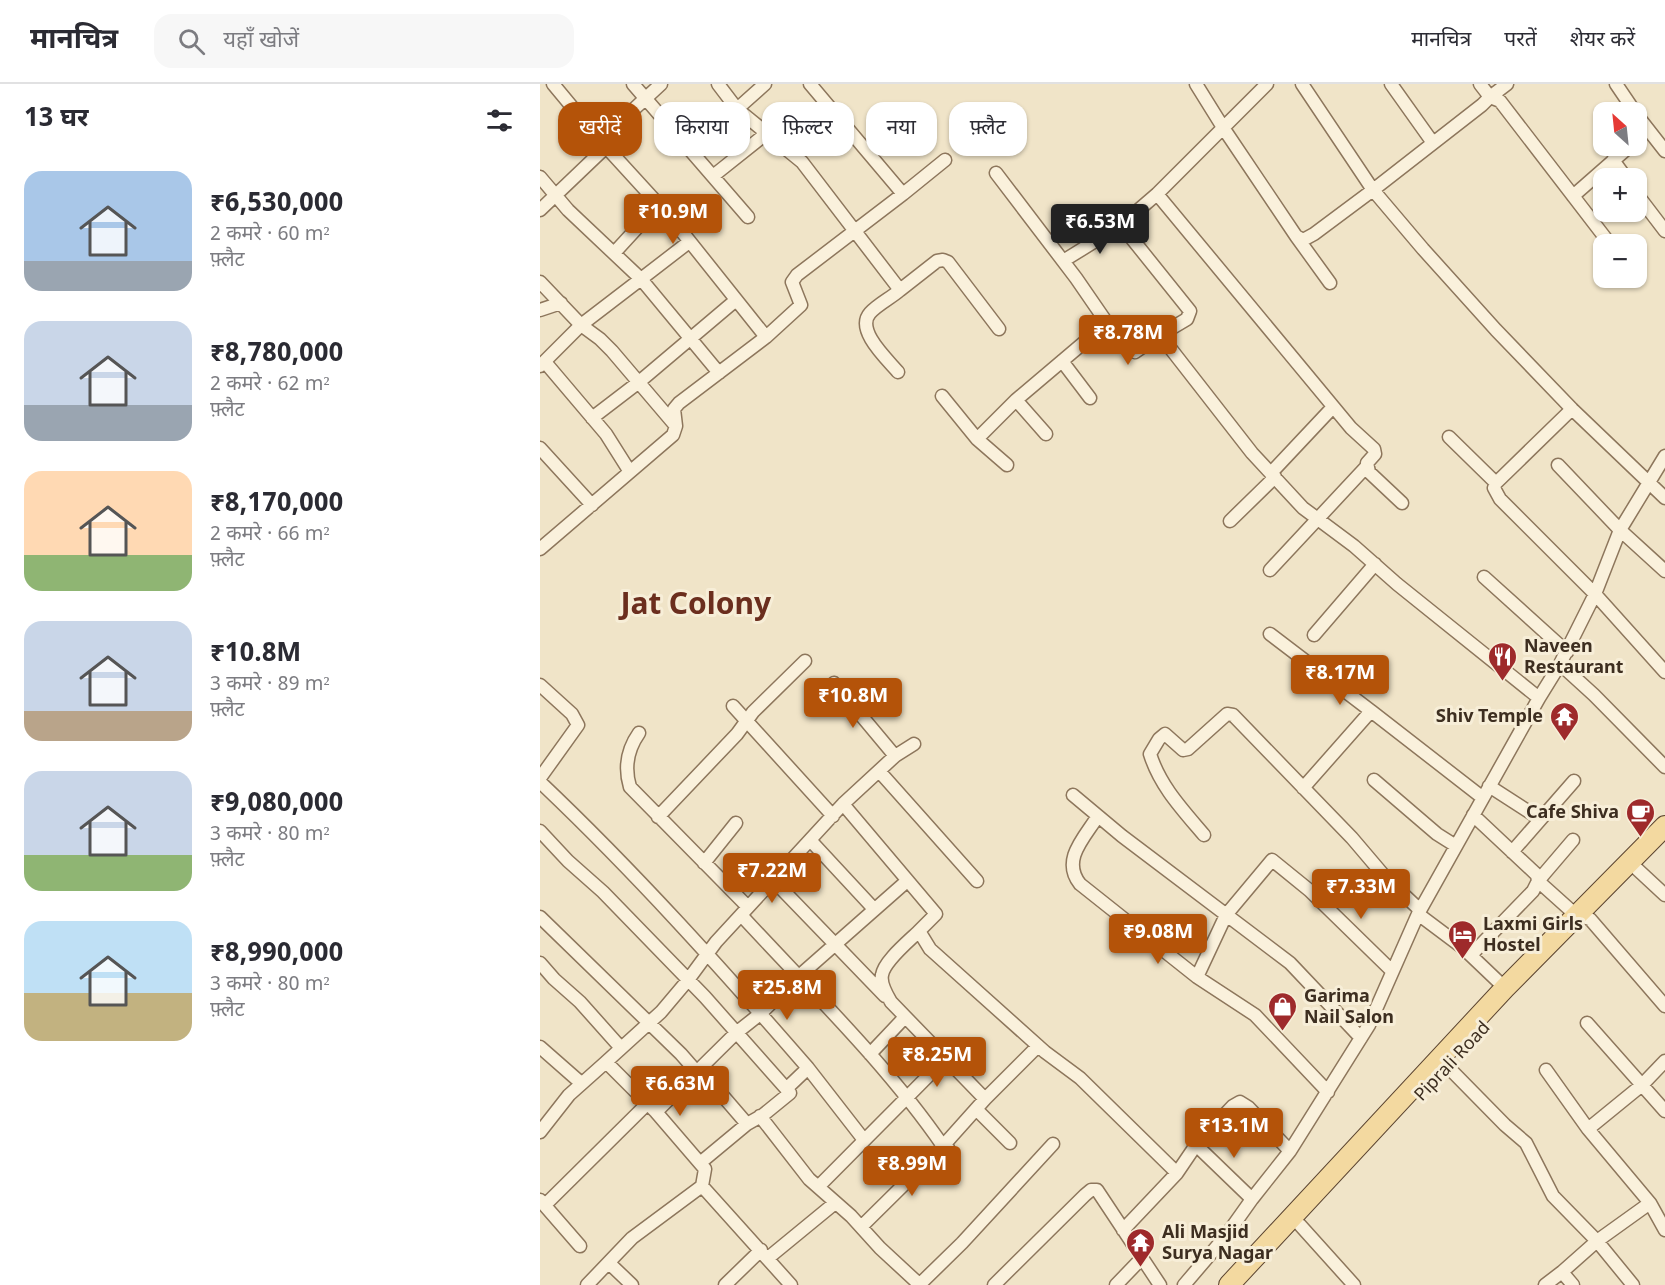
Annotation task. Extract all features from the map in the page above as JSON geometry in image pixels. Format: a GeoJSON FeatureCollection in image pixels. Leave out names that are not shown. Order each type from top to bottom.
{"type":"FeatureCollection","features":[{"type":"Feature","properties":{"kind":"main road"},"geometry":{"type":"LineString","coordinates":[[1229,1285],[1505,988],[1583,918],[1665,826]]}},
{"type":"Feature","properties":{"kind":"main road","name":"Piprali Road"},"geometry":{"type":"LineString","coordinates":[[1243,1285],[1583,918],[1665,840]]}},
{"type":"Feature","properties":{"kind":"street"},"geometry":{"type":"LineString","coordinates":[[553,84],[568,102]]}},
{"type":"Feature","properties":{"kind":"street"},"geometry":{"type":"LineString","coordinates":[[633,84],[748,217]]}},
{"type":"Feature","properties":{"kind":"street"},"geometry":{"type":"LineString","coordinates":[[641,102],[661,84]]}},
{"type":"Feature","properties":{"kind":"street"},"geometry":{"type":"LineString","coordinates":[[718,84],[732,102]]}},
{"type":"Feature","properties":{"kind":"street"},"geometry":{"type":"LineString","coordinates":[[745,102],[765,84]]}},
{"type":"Feature","properties":{"kind":"street"},"geometry":{"type":"LineString","coordinates":[[810,84],[903,194]]}},
{"type":"Feature","properties":{"kind":"street"},"geometry":{"type":"LineString","coordinates":[[1196,84],[1296,236],[1330,283]]}},
{"type":"Feature","properties":{"kind":"street"},"geometry":{"type":"LineString","coordinates":[[1063,261],[1121,225],[1157,194],[1267,84]]}},
{"type":"Feature","properties":{"kind":"street"},"geometry":{"type":"LineString","coordinates":[[1302,84],[1373,190],[1496,330],[1572,409],[1665,498]]}},
{"type":"Feature","properties":{"kind":"street"},"geometry":{"type":"LineString","coordinates":[[1391,84],[1433,142]]}},
{"type":"Feature","properties":{"kind":"street"},"geometry":{"type":"LineString","coordinates":[[1480,84],[1490,97],[1500,101],[1602,234]]}},
{"type":"Feature","properties":{"kind":"street"},"geometry":{"type":"LineString","coordinates":[[1296,236],[1302,240],[1314,234],[1507,84]]}},
{"type":"Feature","properties":{"kind":"street"},"geometry":{"type":"LineString","coordinates":[[1616,84],[1628,102]]}},
{"type":"Feature","properties":{"kind":"street"},"geometry":{"type":"LineString","coordinates":[[750,119],[762,129]]}},
{"type":"Feature","properties":{"kind":"street"},"geometry":{"type":"LineString","coordinates":[[1648,130],[1665,151]]}},
{"type":"Feature","properties":{"kind":"street"},"geometry":{"type":"LineString","coordinates":[[713,176],[762,137]]}},
{"type":"Feature","properties":{"kind":"street"},"geometry":{"type":"LineString","coordinates":[[540,210],[597,156]]}},
{"type":"Feature","properties":{"kind":"street"},"geometry":{"type":"LineString","coordinates":[[614,156],[658,204],[766,337]]}},
{"type":"Feature","properties":{"kind":"street"},"geometry":{"type":"LineString","coordinates":[[795,156],[802,162],[900,291]]}},
{"type":"Feature","properties":{"kind":"street"},"geometry":{"type":"LineString","coordinates":[[1573,196],[1618,156]]}},
{"type":"Feature","properties":{"kind":"street"},"geometry":{"type":"LineString","coordinates":[[540,549],[673,435],[676,426],[674,409],[766,337],[801,305],[792,282],[797,275],[945,160]]}},
{"type":"Feature","properties":{"kind":"street"},"geometry":{"type":"LineString","coordinates":[[1613,160],[1619,168]]}},
{"type":"Feature","properties":{"kind":"street"},"geometry":{"type":"LineString","coordinates":[[996,173],[1107,323],[1135,352],[1186,319],[1190,311],[1121,225]]}},
{"type":"Feature","properties":{"kind":"street"},"geometry":{"type":"LineString","coordinates":[[540,177],[568,210],[641,279],[719,373]]}},
{"type":"Feature","properties":{"kind":"street"},"geometry":{"type":"LineString","coordinates":[[1157,194],[1333,407],[1374,449],[1375,454],[1366,467],[1270,570]]}},
{"type":"Feature","properties":{"kind":"street"},"geometry":{"type":"LineString","coordinates":[[615,252],[658,204]]}},
{"type":"Feature","properties":{"kind":"street"},"geometry":{"type":"LineString","coordinates":[[1647,207],[1665,231]]}},
{"type":"Feature","properties":{"kind":"street"},"geometry":{"type":"LineString","coordinates":[[630,472],[616,448],[592,418],[542,364],[581,324],[689,242]]}},
{"type":"Feature","properties":{"kind":"street"},"geometry":{"type":"LineString","coordinates":[[897,372],[868,335],[865,324],[872,312],[936,261],[948,262],[999,330]]}},
{"type":"Feature","properties":{"kind":"street"},"geometry":{"type":"LineString","coordinates":[[540,282],[581,324],[600,339],[676,426]]}},
{"type":"Feature","properties":{"kind":"street"},"geometry":{"type":"LineString","coordinates":[[592,418],[639,382],[736,300]]}},
{"type":"Feature","properties":{"kind":"street"},"geometry":{"type":"LineString","coordinates":[[540,310],[561,303]]}},
{"type":"Feature","properties":{"kind":"street"},"geometry":{"type":"LineString","coordinates":[[977,439],[1016,400],[1107,323]]}},
{"type":"Feature","properties":{"kind":"street"},"geometry":{"type":"LineString","coordinates":[[1160,335],[1252,453],[1303,508],[1539,698]]}},
{"type":"Feature","properties":{"kind":"street"},"geometry":{"type":"LineString","coordinates":[[1062,361],[1090,398]]}},
{"type":"Feature","properties":{"kind":"street"},"geometry":{"type":"LineString","coordinates":[[942,396],[977,439],[1006,465]]}},
{"type":"Feature","properties":{"kind":"street"},"geometry":{"type":"LineString","coordinates":[[1016,400],[1046,434]]}},
{"type":"Feature","properties":{"kind":"street"},"geometry":{"type":"LineString","coordinates":[[1230,521],[1333,407]]}},
{"type":"Feature","properties":{"kind":"street"},"geometry":{"type":"LineString","coordinates":[[1572,409],[1496,483],[1494,488],[1500,499],[1595,594],[1665,672]]}},
{"type":"Feature","properties":{"kind":"street"},"geometry":{"type":"LineString","coordinates":[[1449,437],[1496,483]]}},
{"type":"Feature","properties":{"kind":"street"},"geometry":{"type":"LineString","coordinates":[[540,448],[592,506]]}},
{"type":"Feature","properties":{"kind":"street"},"geometry":{"type":"LineString","coordinates":[[1184,1285],[1225,1237],[1290,1151],[1369,1025],[1419,911],[1567,652],[1595,594],[1620,530],[1665,457]]}},
{"type":"Feature","properties":{"kind":"street"},"geometry":{"type":"LineString","coordinates":[[1558,465],[1620,530],[1665,571]]}},
{"type":"Feature","properties":{"kind":"street"},"geometry":{"type":"LineString","coordinates":[[1366,467],[1402,503]]}},
{"type":"Feature","properties":{"kind":"street"},"geometry":{"type":"LineString","coordinates":[[1314,635],[1375,564]]}},
{"type":"Feature","properties":{"kind":"street"},"geometry":{"type":"LineString","coordinates":[[1484,577],[1567,652]]}},
{"type":"Feature","properties":{"kind":"street"},"geometry":{"type":"LineString","coordinates":[[1270,634],[1483,798]]}},
{"type":"Feature","properties":{"kind":"street"},"geometry":{"type":"LineString","coordinates":[[658,817],[746,722],[753,711],[805,661]]}},
{"type":"Feature","properties":{"kind":"street"},"geometry":{"type":"LineString","coordinates":[[1560,664],[1665,767]]}},
{"type":"Feature","properties":{"kind":"street"},"geometry":{"type":"LineString","coordinates":[[834,683],[895,756]]}},
{"type":"Feature","properties":{"kind":"street"},"geometry":{"type":"LineString","coordinates":[[540,685],[572,714],[578,725],[540,780],[596,835],[708,953],[808,1068],[864,1140]]}},
{"type":"Feature","properties":{"kind":"street"},"geometry":{"type":"LineString","coordinates":[[733,706],[833,816]]}},
{"type":"Feature","properties":{"kind":"street"},"geometry":{"type":"LineString","coordinates":[[1303,788],[1371,711]]}},
{"type":"Feature","properties":{"kind":"street"},"geometry":{"type":"LineString","coordinates":[[1204,834],[1165,788],[1150,754],[1165,734],[1183,750],[1227,714],[1233,715],[1352,838],[1386,878],[1419,911],[1471,955],[1505,988]]}},
{"type":"Feature","properties":{"kind":"street"},"geometry":{"type":"LineString","coordinates":[[639,733],[631,744],[626,763],[626,775],[630,788],[704,862],[798,977],[870,1054],[946,1147]]}},
{"type":"Feature","properties":{"kind":"street"},"geometry":{"type":"LineString","coordinates":[[540,1132],[581,1083],[661,1012],[744,911],[843,804],[895,756],[914,744]]}},
{"type":"Feature","properties":{"kind":"street"},"geometry":{"type":"LineString","coordinates":[[879,771],[976,881]]}},
{"type":"Feature","properties":{"kind":"street"},"geometry":{"type":"LineString","coordinates":[[1374,780],[1437,834],[1456,846]]}},
{"type":"Feature","properties":{"kind":"street"},"geometry":{"type":"LineString","coordinates":[[1512,852],[1574,781]]}},
{"type":"Feature","properties":{"kind":"street"},"geometry":{"type":"LineString","coordinates":[[1489,786],[1540,819]]}},
{"type":"Feature","properties":{"kind":"street"},"geometry":{"type":"LineString","coordinates":[[1073,795],[1290,963],[1361,1038]]}},
{"type":"Feature","properties":{"kind":"street"},"geometry":{"type":"LineString","coordinates":[[843,804],[936,914],[887,964],[882,975],[886,993],[891,1002]]}},
{"type":"Feature","properties":{"kind":"street"},"geometry":{"type":"LineString","coordinates":[[1473,815],[1537,876],[1538,881],[1583,918],[1665,1006]]}},
{"type":"Feature","properties":{"kind":"street"},"geometry":{"type":"LineString","coordinates":[[1098,816],[1076,851],[1072,862],[1073,876],[1090,894],[1197,977],[1255,1015],[1328,1092]]}},
{"type":"Feature","properties":{"kind":"street"},"geometry":{"type":"LineString","coordinates":[[704,862],[736,823]]}},
{"type":"Feature","properties":{"kind":"street"},"geometry":{"type":"LineString","coordinates":[[540,831],[688,980],[790,1093],[747,1124],[700,1163]]}},
{"type":"Feature","properties":{"kind":"street"},"geometry":{"type":"LineString","coordinates":[[810,840],[874,909]]}},
{"type":"Feature","properties":{"kind":"street"},"geometry":{"type":"LineString","coordinates":[[1471,955],[1533,891],[1538,881],[1574,840]]}},
{"type":"Feature","properties":{"kind":"street"},"geometry":{"type":"LineString","coordinates":[[1197,977],[1226,915],[1272,860],[1309,890],[1392,971]]}},
{"type":"Feature","properties":{"kind":"street"},"geometry":{"type":"LineString","coordinates":[[1637,869],[1665,895]]}},
{"type":"Feature","properties":{"kind":"street"},"geometry":{"type":"LineString","coordinates":[[773,880],[984,1099]]}},
{"type":"Feature","properties":{"kind":"street"},"geometry":{"type":"LineString","coordinates":[[580,1246],[542,1202],[696,1071],[907,881]]}},
{"type":"Feature","properties":{"kind":"street"},"geometry":{"type":"LineString","coordinates":[[540,917],[716,1089],[747,1124]]}},
{"type":"Feature","properties":{"kind":"street"},"geometry":{"type":"LineString","coordinates":[[919,931],[930,949],[1038,1046],[1080,1078],[1177,1173]]}},
{"type":"Feature","properties":{"kind":"street"},"geometry":{"type":"LineString","coordinates":[[540,963],[580,1002],[621,1048]]}},
{"type":"Feature","properties":{"kind":"street"},"geometry":{"type":"LineString","coordinates":[[870,1054],[905,1017]]}},
{"type":"Feature","properties":{"kind":"street"},"geometry":{"type":"LineString","coordinates":[[1587,1023],[1665,1111]]}},
{"type":"Feature","properties":{"kind":"street"},"geometry":{"type":"LineString","coordinates":[[861,1227],[946,1147],[984,1099],[1038,1046]]}},
{"type":"Feature","properties":{"kind":"street"},"geometry":{"type":"LineString","coordinates":[[540,1047],[581,1083]]}},
{"type":"Feature","properties":{"kind":"street"},"geometry":{"type":"LineString","coordinates":[[818,1187],[946,1058]]}},
{"type":"Feature","properties":{"kind":"street"},"geometry":{"type":"LineString","coordinates":[[1588,1129],[1642,1085],[1665,1061]]}},
{"type":"Feature","properties":{"kind":"street"},"geometry":{"type":"LineString","coordinates":[[587,1285],[633,1238],[702,1186],[705,1169],[606,1062]]}},
{"type":"Feature","properties":{"kind":"street"},"geometry":{"type":"LineString","coordinates":[[1447,1066],[1526,1143],[1553,1196],[1597,1241],[1633,1285]]}},
{"type":"Feature","properties":{"kind":"street"},"geometry":{"type":"LineString","coordinates":[[786,1089],[808,1068]]}},
{"type":"Feature","properties":{"kind":"street"},"geometry":{"type":"LineString","coordinates":[[1546,1070],[1588,1129],[1650,1203],[1665,1230]]}},
{"type":"Feature","properties":{"kind":"street"},"geometry":{"type":"LineString","coordinates":[[1123,1230],[1177,1173],[1196,1145],[1233,1106],[1240,1102],[1248,1107],[1290,1151]]}},
{"type":"Feature","properties":{"kind":"street"},"geometry":{"type":"LineString","coordinates":[[976,1109],[1011,1143]]}},
{"type":"Feature","properties":{"kind":"street"},"geometry":{"type":"LineString","coordinates":[[760,1116],[809,1179],[919,1285],[962,1243],[1053,1144]]}},
{"type":"Feature","properties":{"kind":"street"},"geometry":{"type":"LineString","coordinates":[[1196,1145],[1252,1199]]}},
{"type":"Feature","properties":{"kind":"street"},"geometry":{"type":"LineString","coordinates":[[702,1186],[791,1285]]}},
{"type":"Feature","properties":{"kind":"street"},"geometry":{"type":"LineString","coordinates":[[994,1285],[1091,1190],[1097,1190],[1160,1285]]}},
{"type":"Feature","properties":{"kind":"street"},"geometry":{"type":"LineString","coordinates":[[725,1285],[835,1203]]}},
{"type":"Feature","properties":{"kind":"street"},"geometry":{"type":"LineString","coordinates":[[1545,1285],[1597,1241],[1650,1203]]}},
{"type":"Feature","properties":{"kind":"street"},"geometry":{"type":"LineString","coordinates":[[1299,1225],[1354,1285]]}},
{"type":"Feature","properties":{"kind":"street"},"geometry":{"type":"LineString","coordinates":[[1116,1285],[1142,1258]]}},
{"type":"Feature","properties":{"kind":"street"},"geometry":{"type":"LineString","coordinates":[[609,1263],[632,1285]]}},
{"type":"Feature","properties":{"kind":"street"},"geometry":{"type":"LineString","coordinates":[[1562,1272],[1574,1285]]}},
{"type":"Feature","properties":{"kind":"place","name":"Naveen Restaurant"},"geometry":{"type":"Point","coordinates":[1503,682]}},
{"type":"Feature","properties":{"kind":"place","name":"Shiv Temple"},"geometry":{"type":"Point","coordinates":[1564,742]}},
{"type":"Feature","properties":{"kind":"place","name":"Cafe Shiva"},"geometry":{"type":"Point","coordinates":[1640,838]}},
{"type":"Feature","properties":{"kind":"place","name":"Laxmi Girls Hostel"},"geometry":{"type":"Point","coordinates":[1462,960]}},
{"type":"Feature","properties":{"kind":"place","name":"Garima Nail Salon"},"geometry":{"type":"Point","coordinates":[1283,1032]}},
{"type":"Feature","properties":{"kind":"place","name":"Ali Masjid Surya Nagar"},"geometry":{"type":"Point","coordinates":[1141,1268]}},
{"type":"Feature","properties":{"kind":"district","name":"Jat Colony"},"geometry":{"type":"Point","coordinates":[696,604]}}]}
